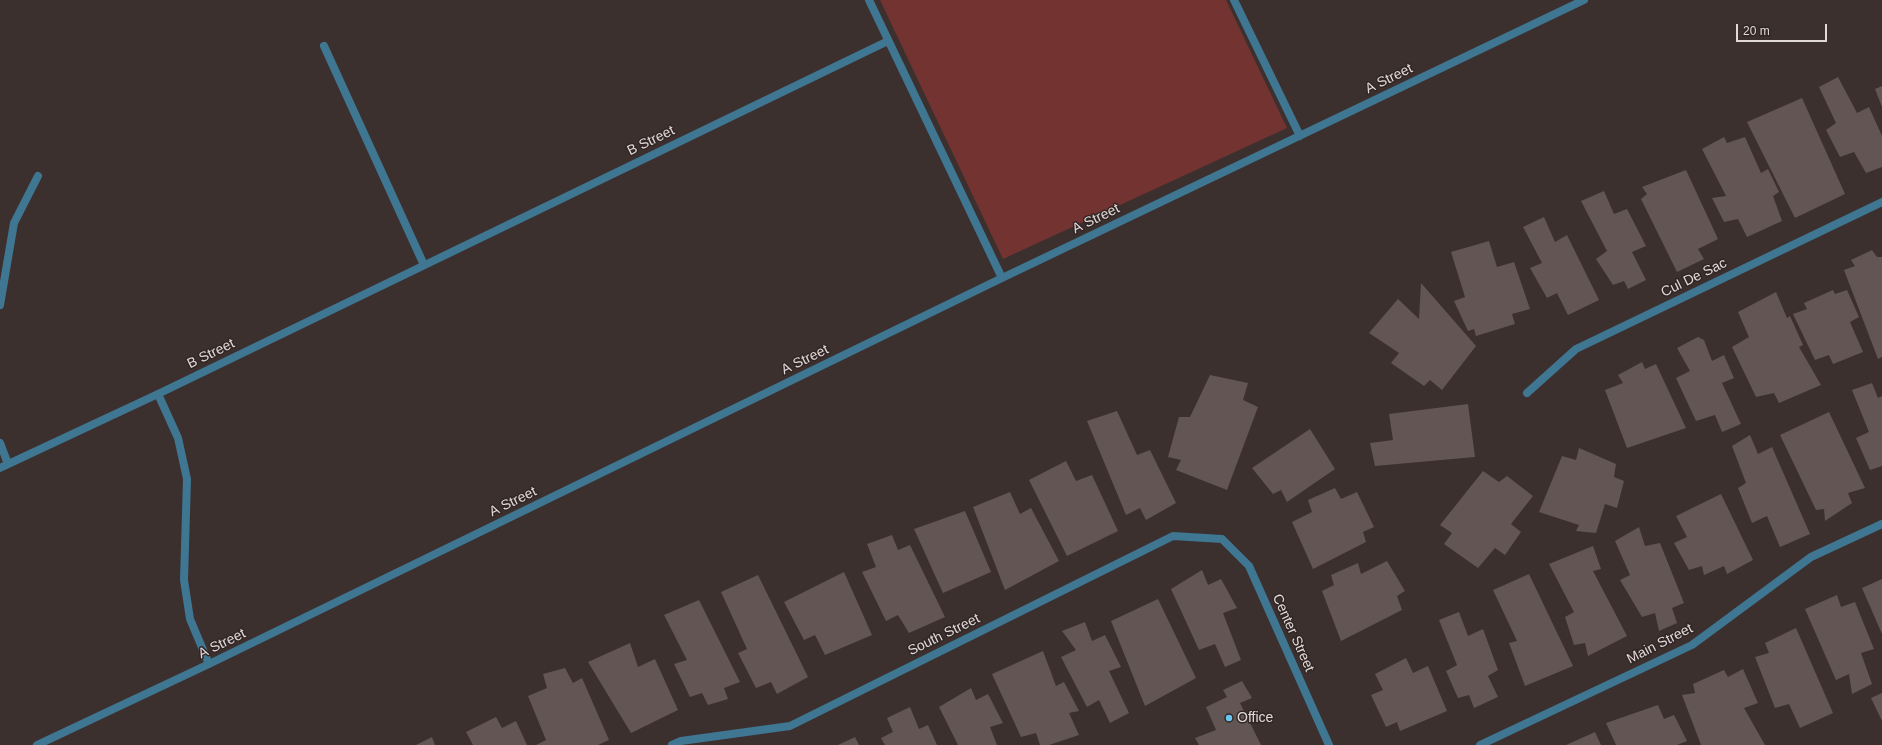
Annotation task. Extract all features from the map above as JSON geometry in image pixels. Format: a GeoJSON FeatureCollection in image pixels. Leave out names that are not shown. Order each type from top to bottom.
{"type":"FeatureCollection","features":[{"type":"Feature","properties":{"kind":"street"},"geometry":{"type":"LineString","coordinates":[[869,0],[1002,278]]}},
{"type":"Feature","properties":{"kind":"street"},"geometry":{"type":"LineString","coordinates":[[1234,0],[1300,136]]}},
{"type":"Feature","properties":{"kind":"street","name":"A Street"},"geometry":{"type":"LineString","coordinates":[[37,745],[210,664],[1002,278],[1584,0]]}},
{"type":"Feature","properties":{"kind":"street","name":"B Street"},"geometry":{"type":"LineString","coordinates":[[0,468],[158,394],[888,41]]}},
{"type":"Feature","properties":{"kind":"street"},"geometry":{"type":"LineString","coordinates":[[324,46],[424,265]]}},
{"type":"Feature","properties":{"kind":"street"},"geometry":{"type":"LineString","coordinates":[[0,306],[14,223],[38,176]]}},
{"type":"Feature","properties":{"kind":"street","name":"Cul De Sac"},"geometry":{"type":"LineString","coordinates":[[1527,393],[1576,349],[1882,202]]}},
{"type":"Feature","properties":{"kind":"street"},"geometry":{"type":"LineString","coordinates":[[158,394],[178,438],[187,479],[184,580],[190,619],[210,664]]}},
{"type":"Feature","properties":{"kind":"street"},"geometry":{"type":"LineString","coordinates":[[0,443],[8,464]]}},
{"type":"Feature","properties":{"kind":"street","name":"Main Street"},"geometry":{"type":"LineString","coordinates":[[1480,745],[1692,645],[1811,557],[1882,524]]}},
{"type":"Feature","properties":{"kind":"street","name":"South Street"},"geometry":{"type":"LineString","coordinates":[[672,745],[681,741],[790,726],[1173,536],[1222,539]]}},
{"type":"Feature","properties":{"kind":"street","name":"Center Street"},"geometry":{"type":"LineString","coordinates":[[1222,539],[1249,566],[1329,745]]}},
{"type":"Feature","properties":{"kind":"shaded area"},"geometry":{"type":"Polygon","coordinates":[[[880,0],[1226,0],[1287,128],[1003,259],[880,0]]]}},
{"type":"Feature","properties":{"kind":"building"},"geometry":{"type":"Polygon","coordinates":[[[1838,77],[1857,113],[1869,107],[1882,136],[1882,167],[1866,173],[1854,152],[1840,157],[1826,130],[1836,123],[1819,87],[1838,77]]]}},
{"type":"Feature","properties":{"kind":"building"},"geometry":{"type":"Polygon","coordinates":[[[1882,86],[1882,107],[1875,89],[1882,86]]]}},
{"type":"Feature","properties":{"kind":"building"},"geometry":{"type":"Polygon","coordinates":[[[1802,98],[1845,194],[1795,218],[1747,122],[1802,98]]]}},
{"type":"Feature","properties":{"kind":"building"},"geometry":{"type":"Polygon","coordinates":[[[1724,137],[1727,143],[1745,137],[1761,173],[1768,169],[1779,192],[1773,196],[1782,221],[1747,237],[1738,219],[1724,222],[1712,198],[1726,196],[1702,149],[1724,137]]]}},
{"type":"Feature","properties":{"kind":"building"},"geometry":{"type":"Polygon","coordinates":[[[1686,170],[1718,239],[1698,249],[1704,259],[1677,272],[1641,199],[1647,194],[1642,187],[1686,170]]]}},
{"type":"Feature","properties":{"kind":"building"},"geometry":{"type":"Polygon","coordinates":[[[1604,191],[1614,214],[1627,209],[1646,246],[1632,252],[1646,280],[1628,289],[1624,281],[1613,285],[1596,259],[1607,251],[1581,201],[1604,191]]]}},
{"type":"Feature","properties":{"kind":"building"},"geometry":{"type":"Polygon","coordinates":[[[1544,217],[1555,242],[1567,235],[1599,300],[1568,315],[1557,293],[1547,298],[1530,268],[1542,263],[1523,227],[1544,217]]]}},
{"type":"Feature","properties":{"kind":"building"},"geometry":{"type":"Polygon","coordinates":[[[1489,241],[1497,267],[1514,262],[1530,309],[1512,314],[1515,324],[1476,336],[1474,329],[1468,331],[1454,301],[1465,297],[1451,252],[1489,241]]]}},
{"type":"Feature","properties":{"kind":"building"},"geometry":{"type":"Polygon","coordinates":[[[1872,250],[1877,257],[1882,257],[1882,357],[1878,359],[1844,270],[1855,266],[1851,260],[1872,250]]]}},
{"type":"Feature","properties":{"kind":"building"},"geometry":{"type":"Polygon","coordinates":[[[1421,283],[1476,346],[1442,390],[1430,380],[1424,386],[1391,363],[1399,353],[1369,333],[1398,299],[1419,319],[1421,283]]]}},
{"type":"Feature","properties":{"kind":"building"},"geometry":{"type":"Polygon","coordinates":[[[1833,290],[1835,294],[1847,290],[1859,317],[1850,322],[1863,352],[1833,364],[1829,355],[1815,360],[1793,314],[1807,309],[1804,303],[1833,290]]]}},
{"type":"Feature","properties":{"kind":"building"},"geometry":{"type":"Polygon","coordinates":[[[1776,292],[1787,318],[1790,316],[1803,345],[1799,347],[1821,385],[1779,403],[1774,393],[1756,397],[1732,347],[1749,337],[1738,312],[1776,292]]]}},
{"type":"Feature","properties":{"kind":"building"},"geometry":{"type":"Polygon","coordinates":[[[1698,337],[1704,340],[1712,361],[1724,355],[1734,378],[1722,383],[1741,424],[1722,432],[1715,415],[1696,421],[1676,378],[1690,371],[1677,348],[1698,337]]]}},
{"type":"Feature","properties":{"kind":"building"},"geometry":{"type":"Polygon","coordinates":[[[1642,362],[1645,369],[1656,364],[1686,428],[1627,448],[1605,390],[1623,383],[1618,375],[1642,362]]]}},
{"type":"Feature","properties":{"kind":"building"},"geometry":{"type":"Polygon","coordinates":[[[1210,375],[1248,383],[1243,400],[1258,407],[1227,490],[1176,470],[1181,460],[1168,457],[1179,417],[1190,417],[1210,375]]]}},
{"type":"Feature","properties":{"kind":"building"},"geometry":{"type":"Polygon","coordinates":[[[1872,383],[1878,398],[1882,396],[1882,466],[1870,470],[1856,438],[1869,432],[1852,390],[1872,383]]]}},
{"type":"Feature","properties":{"kind":"building"},"geometry":{"type":"Polygon","coordinates":[[[1468,404],[1475,457],[1375,466],[1370,443],[1393,440],[1389,414],[1468,404]]]}},
{"type":"Feature","properties":{"kind":"building"},"geometry":{"type":"Polygon","coordinates":[[[1117,411],[1137,455],[1150,450],[1176,503],[1146,520],[1140,508],[1126,515],[1087,421],[1117,411]]]}},
{"type":"Feature","properties":{"kind":"building"},"geometry":{"type":"Polygon","coordinates":[[[1829,412],[1865,488],[1848,493],[1852,503],[1825,521],[1824,509],[1816,510],[1780,435],[1829,412]]]}},
{"type":"Feature","properties":{"kind":"building"},"geometry":{"type":"Polygon","coordinates":[[[1310,429],[1335,469],[1287,502],[1281,490],[1273,494],[1252,468],[1310,429]]]}},
{"type":"Feature","properties":{"kind":"building"},"geometry":{"type":"Polygon","coordinates":[[[1750,435],[1758,454],[1772,447],[1810,534],[1780,547],[1767,516],[1752,523],[1738,488],[1746,483],[1732,446],[1750,435]]]}},
{"type":"Feature","properties":{"kind":"building"},"geometry":{"type":"Polygon","coordinates":[[[1579,448],[1616,464],[1614,477],[1624,481],[1617,508],[1605,504],[1596,533],[1576,531],[1579,525],[1539,512],[1562,456],[1576,460],[1579,448]]]}},
{"type":"Feature","properties":{"kind":"building"},"geometry":{"type":"Polygon","coordinates":[[[1066,461],[1076,481],[1092,475],[1118,531],[1067,556],[1029,480],[1066,461]]]}},
{"type":"Feature","properties":{"kind":"building"},"geometry":{"type":"Polygon","coordinates":[[[1483,471],[1499,482],[1507,476],[1533,496],[1511,524],[1521,532],[1505,555],[1495,548],[1478,568],[1444,544],[1452,533],[1440,525],[1483,471]]]}},
{"type":"Feature","properties":{"kind":"building"},"geometry":{"type":"Polygon","coordinates":[[[1335,488],[1341,499],[1357,492],[1374,527],[1363,532],[1366,542],[1313,569],[1292,522],[1312,512],[1308,500],[1335,488]]]}},
{"type":"Feature","properties":{"kind":"building"},"geometry":{"type":"Polygon","coordinates":[[[1010,492],[1020,514],[1031,508],[1059,561],[1005,590],[973,507],[1010,492]]]}},
{"type":"Feature","properties":{"kind":"building"},"geometry":{"type":"Polygon","coordinates":[[[1721,494],[1753,560],[1727,574],[1724,566],[1704,575],[1702,566],[1689,570],[1674,543],[1687,537],[1676,516],[1721,494]]]}},
{"type":"Feature","properties":{"kind":"building"},"geometry":{"type":"Polygon","coordinates":[[[965,511],[991,572],[943,593],[914,529],[965,511]]]}},
{"type":"Feature","properties":{"kind":"building"},"geometry":{"type":"Polygon","coordinates":[[[1639,527],[1645,546],[1660,543],[1684,603],[1672,608],[1677,623],[1659,631],[1655,613],[1642,617],[1620,580],[1630,575],[1615,541],[1639,527]]]}},
{"type":"Feature","properties":{"kind":"building"},"geometry":{"type":"Polygon","coordinates":[[[892,535],[898,550],[910,545],[945,617],[909,633],[898,615],[886,621],[862,572],[876,567],[867,544],[892,535]]]}},
{"type":"Feature","properties":{"kind":"building"},"geometry":{"type":"Polygon","coordinates":[[[1593,546],[1601,569],[1593,571],[1627,636],[1588,656],[1585,643],[1574,645],[1565,617],[1574,612],[1549,564],[1593,546]]]}},
{"type":"Feature","properties":{"kind":"building"},"geometry":{"type":"Polygon","coordinates":[[[1387,561],[1405,591],[1397,596],[1402,610],[1341,641],[1322,591],[1334,585],[1331,575],[1358,563],[1361,574],[1387,561]]]}},
{"type":"Feature","properties":{"kind":"building"},"geometry":{"type":"Polygon","coordinates":[[[1202,570],[1208,585],[1221,579],[1237,608],[1223,613],[1241,660],[1225,667],[1215,644],[1199,650],[1171,589],[1202,570]]]}},
{"type":"Feature","properties":{"kind":"building"},"geometry":{"type":"Polygon","coordinates":[[[844,572],[872,635],[825,655],[815,635],[804,640],[784,602],[844,572]]]}},
{"type":"Feature","properties":{"kind":"building"},"geometry":{"type":"Polygon","coordinates":[[[1529,574],[1573,666],[1525,686],[1509,643],[1517,641],[1493,590],[1529,574]]]}},
{"type":"Feature","properties":{"kind":"building"},"geometry":{"type":"Polygon","coordinates":[[[758,575],[808,677],[777,694],[771,682],[756,688],[738,653],[747,649],[721,592],[758,575]]]}},
{"type":"Feature","properties":{"kind":"building"},"geometry":{"type":"Polygon","coordinates":[[[1882,579],[1882,634],[1862,588],[1882,579]]]}},
{"type":"Feature","properties":{"kind":"building"},"geometry":{"type":"Polygon","coordinates":[[[1837,595],[1841,607],[1855,602],[1874,649],[1861,653],[1872,684],[1852,694],[1849,674],[1836,680],[1805,609],[1837,595]]]}},
{"type":"Feature","properties":{"kind":"building"},"geometry":{"type":"Polygon","coordinates":[[[1158,599],[1196,678],[1145,706],[1111,621],[1158,599]]]}},
{"type":"Feature","properties":{"kind":"building"},"geometry":{"type":"Polygon","coordinates":[[[699,600],[740,682],[724,688],[728,699],[708,705],[702,693],[690,697],[674,664],[687,660],[664,615],[699,600]]]}},
{"type":"Feature","properties":{"kind":"building"},"geometry":{"type":"Polygon","coordinates":[[[1459,612],[1468,636],[1483,629],[1498,670],[1488,676],[1498,697],[1474,708],[1469,695],[1458,698],[1446,671],[1457,665],[1439,620],[1459,612]]]}},
{"type":"Feature","properties":{"kind":"building"},"geometry":{"type":"Polygon","coordinates":[[[1085,622],[1092,641],[1105,635],[1121,667],[1109,671],[1129,713],[1110,723],[1099,700],[1087,707],[1061,657],[1076,650],[1062,631],[1085,622]]]}},
{"type":"Feature","properties":{"kind":"building"},"geometry":{"type":"Polygon","coordinates":[[[1796,628],[1833,713],[1800,728],[1789,704],[1775,708],[1755,657],[1769,653],[1765,643],[1796,628]]]}},
{"type":"Feature","properties":{"kind":"building"},"geometry":{"type":"Polygon","coordinates":[[[630,643],[638,667],[655,659],[678,710],[631,733],[588,662],[630,643]]]}},
{"type":"Feature","properties":{"kind":"building"},"geometry":{"type":"Polygon","coordinates":[[[1043,651],[1056,686],[1064,682],[1079,711],[1069,713],[1079,735],[1049,745],[1040,745],[1036,733],[1021,737],[992,674],[1043,651]]]}},
{"type":"Feature","properties":{"kind":"building"},"geometry":{"type":"Polygon","coordinates":[[[1406,658],[1413,673],[1428,666],[1447,711],[1400,731],[1397,722],[1386,727],[1371,695],[1383,690],[1375,674],[1406,658]]]}},
{"type":"Feature","properties":{"kind":"building"},"geometry":{"type":"Polygon","coordinates":[[[565,668],[573,683],[582,678],[609,740],[598,745],[536,745],[546,740],[528,696],[547,688],[543,674],[565,668]]]}},
{"type":"Feature","properties":{"kind":"building"},"geometry":{"type":"Polygon","coordinates":[[[1743,669],[1758,703],[1744,708],[1765,745],[1701,745],[1682,695],[1695,693],[1693,684],[1724,670],[1728,677],[1743,669]]]}},
{"type":"Feature","properties":{"kind":"building","name":"Office"},"geometry":{"type":"Polygon","coordinates":[[[1242,681],[1252,698],[1240,703],[1261,745],[1199,745],[1195,738],[1216,730],[1206,707],[1227,697],[1223,690],[1242,681]]]}},
{"type":"Feature","properties":{"kind":"building"},"geometry":{"type":"Polygon","coordinates":[[[971,688],[976,700],[988,694],[1003,723],[990,727],[997,745],[958,745],[939,707],[971,688]]]}},
{"type":"Feature","properties":{"kind":"building"},"geometry":{"type":"Polygon","coordinates":[[[1882,693],[1882,721],[1871,698],[1882,693]]]}},
{"type":"Feature","properties":{"kind":"building"},"geometry":{"type":"Polygon","coordinates":[[[1658,705],[1664,719],[1674,715],[1687,741],[1677,745],[1616,745],[1606,723],[1658,705]]]}},
{"type":"Feature","properties":{"kind":"building"},"geometry":{"type":"Polygon","coordinates":[[[910,707],[919,729],[928,725],[937,745],[885,745],[881,738],[893,732],[887,718],[910,707]]]}},
{"type":"Feature","properties":{"kind":"building"},"geometry":{"type":"Polygon","coordinates":[[[496,717],[502,728],[516,721],[527,745],[473,745],[466,732],[496,717]]]}},
{"type":"Feature","properties":{"kind":"building"},"geometry":{"type":"Polygon","coordinates":[[[1595,732],[1601,745],[1566,745],[1595,732]]]}},
{"type":"Feature","properties":{"kind":"building"},"geometry":{"type":"Polygon","coordinates":[[[432,737],[435,745],[416,745],[432,737]]]}},
{"type":"Feature","properties":{"kind":"building"},"geometry":{"type":"Polygon","coordinates":[[[855,737],[859,745],[838,745],[855,737]]]}},
{"type":"Feature","properties":{"kind":"place","name":"Office"},"geometry":{"type":"Point","coordinates":[1229,718]}}]}
